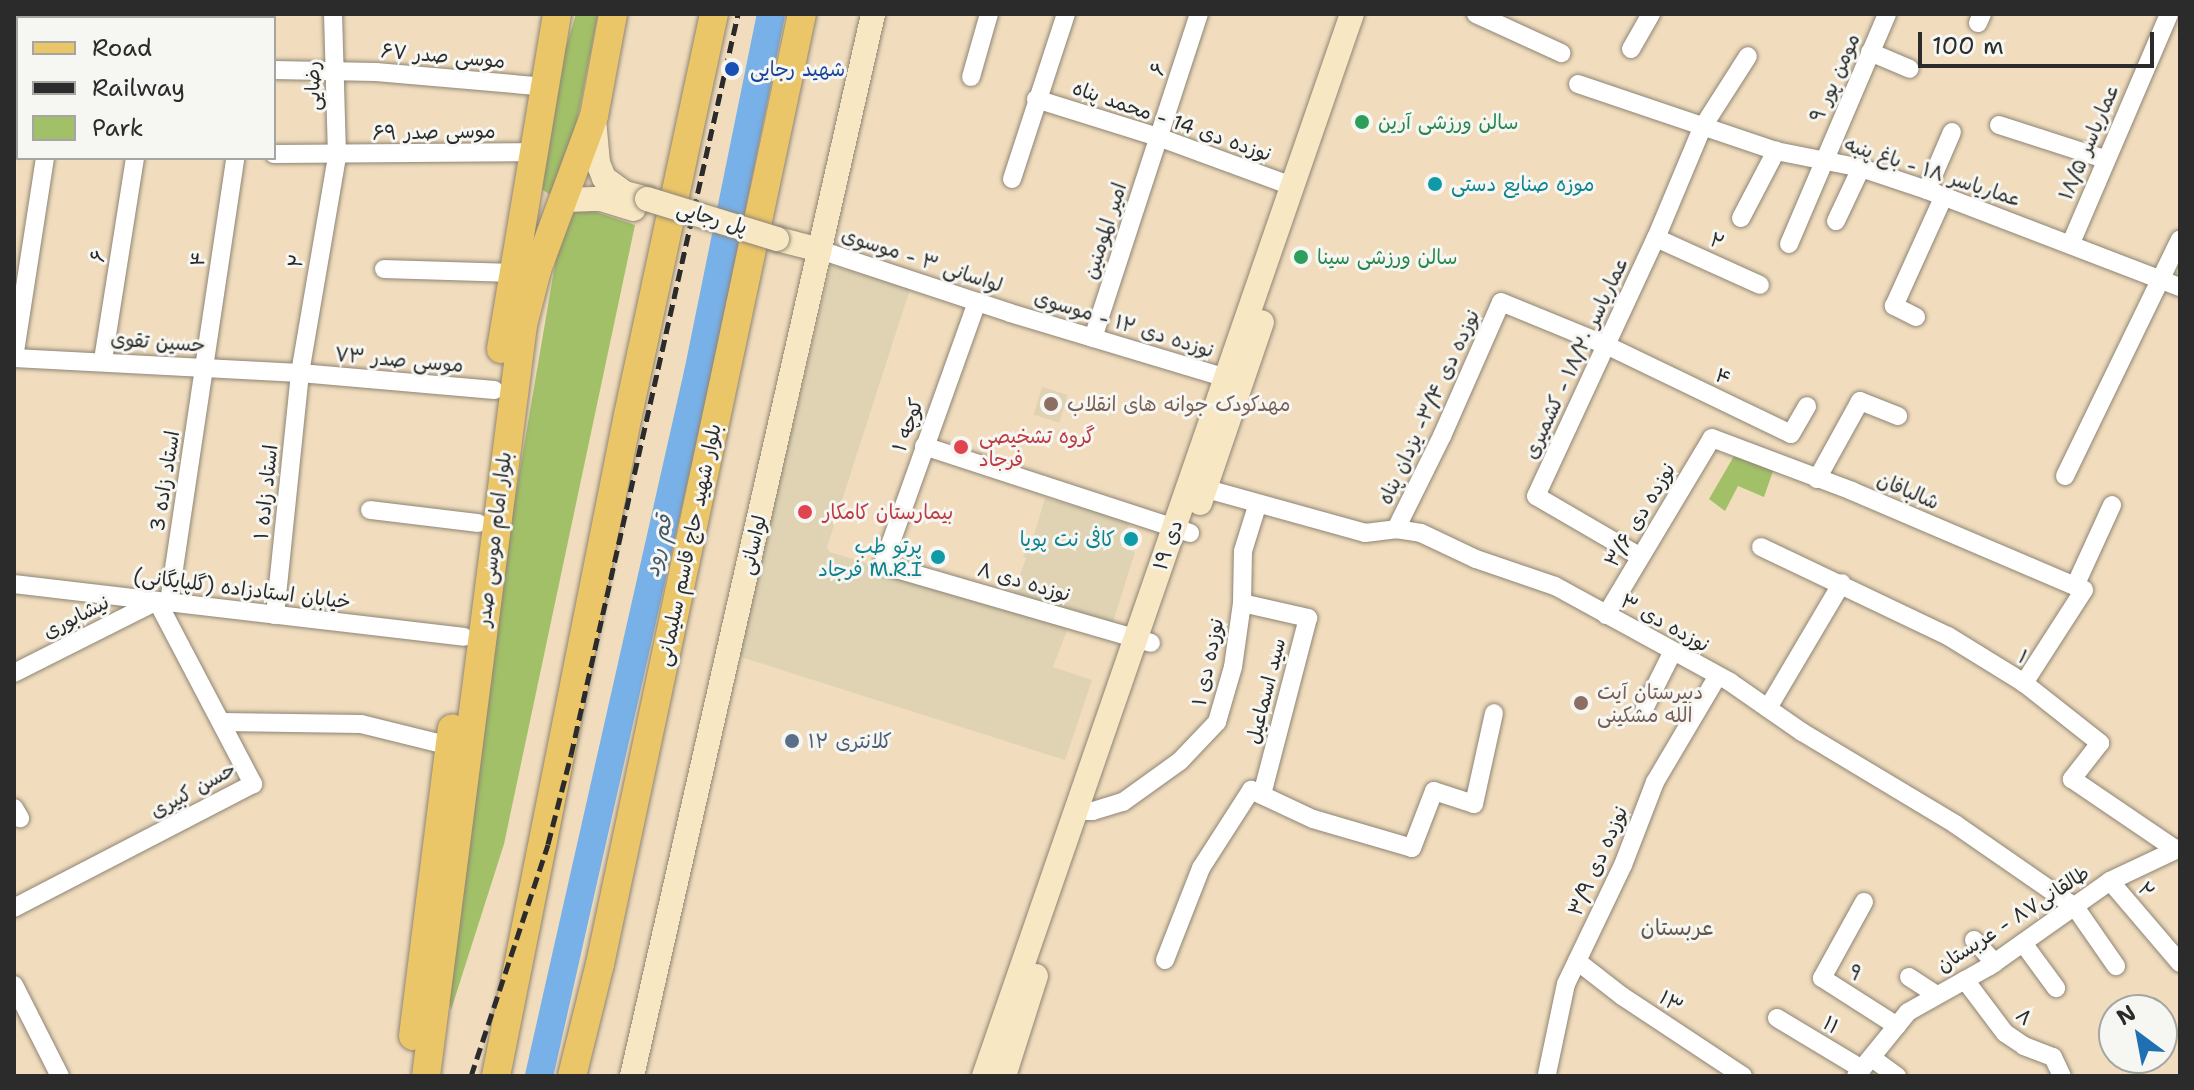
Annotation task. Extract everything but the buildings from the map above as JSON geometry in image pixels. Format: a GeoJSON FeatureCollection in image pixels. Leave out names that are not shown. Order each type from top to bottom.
{"type":"FeatureCollection","features":[{"type":"Feature","properties":{"kind":"main road","name":"بلوار امام موسی صدر"},"geometry":{"type":"LineString","coordinates":[[407,1076],[494,390],[557,14]]}},
{"type":"Feature","properties":{"kind":"main road","name":"بلوار امام موسی صدر"},"geometry":{"type":"LineString","coordinates":[[426,1076],[523,325],[537,270],[565,203],[594,116],[613,14]]}},
{"type":"Feature","properties":{"kind":"main road"},"geometry":{"type":"LineString","coordinates":[[496,1076],[625,430],[714,14]]}},
{"type":"Feature","properties":{"kind":"main road","name":"بلوار شهید حاج قاسم سلیمانی"},"geometry":{"type":"LineString","coordinates":[[572,1076],[607,933],[802,14]]}},
{"type":"Feature","properties":{"kind":"main road","name":"لواسانی"},"geometry":{"type":"LineString","coordinates":[[632,1076],[798,244],[873,14]]}},
{"type":"Feature","properties":{"kind":"main road","name":"۱۹ دی"},"geometry":{"type":"LineString","coordinates":[[1234,380],[1292,186],[1352,14]]}},
{"type":"Feature","properties":{"kind":"main road","name":"۱۹ دی"},"geometry":{"type":"LineString","coordinates":[[984,1076],[1084,811],[1234,380],[1369,14]]}},
{"type":"Feature","properties":{"kind":"main road"},"geometry":{"type":"LineString","coordinates":[[594,116],[598,163],[604,178],[646,206]]}},
{"type":"Feature","properties":{"kind":"main road"},"geometry":{"type":"LineString","coordinates":[[526,191],[541,206],[601,199],[646,206]]}},
{"type":"Feature","properties":{"kind":"main road","name":"پل رجایی"},"geometry":{"type":"LineString","coordinates":[[646,206],[798,244]]}},
{"type":"Feature","properties":{"kind":"main road","name":"۱۹ دی"},"geometry":{"type":"LineString","coordinates":[[1004,1076],[1084,811]]}},
{"type":"Feature","properties":{"kind":"street","name":"رضایی"},"geometry":{"type":"LineString","coordinates":[[333,14],[337,156]]}},
{"type":"Feature","properties":{"kind":"street"},"geometry":{"type":"LineString","coordinates":[[971,77],[989,14]]}},
{"type":"Feature","properties":{"kind":"street"},"geometry":{"type":"LineString","coordinates":[[1012,179],[1066,14]]}},
{"type":"Feature","properties":{"kind":"street","name":"۶"},"geometry":{"type":"LineString","coordinates":[[1158,137],[1199,14]]}},
{"type":"Feature","properties":{"kind":"street"},"geometry":{"type":"LineString","coordinates":[[1476,14],[1561,53]]}},
{"type":"Feature","properties":{"kind":"street"},"geometry":{"type":"LineString","coordinates":[[1631,49],[1651,14]]}},
{"type":"Feature","properties":{"kind":"street","name":"مومن پور ۹"},"geometry":{"type":"LineString","coordinates":[[1789,244],[1887,14]]}},
{"type":"Feature","properties":{"kind":"street","name":"عماریاسر ۱۸/۵"},"geometry":{"type":"LineString","coordinates":[[2071,243],[2104,159],[2169,14]]}},
{"type":"Feature","properties":{"kind":"street"},"geometry":{"type":"LineString","coordinates":[[1870,52],[1910,69]]}},
{"type":"Feature","properties":{"kind":"street","name":"عماریاسر ۱۸/۲۰ - کشمیری"},"geometry":{"type":"LineString","coordinates":[[1639,556],[1536,496],[1656,238],[1702,128],[1748,56]]}},
{"type":"Feature","properties":{"kind":"street","name":"موسی صدر ۶۷"},"geometry":{"type":"LineString","coordinates":[[276,70],[376,72],[546,87]]}},
{"type":"Feature","properties":{"kind":"street","name":"عماریاسر ۱۸ - باغ پنبه"},"geometry":{"type":"LineString","coordinates":[[1578,84],[1776,151],[1803,159],[1823,159],[1861,168],[1936,193],[2172,283]]}},
{"type":"Feature","properties":{"kind":"street","name":"نوزده دی 14 - محمد پناه"},"geometry":{"type":"LineString","coordinates":[[1036,99],[1158,137],[1292,186]]}},
{"type":"Feature","properties":{"kind":"street"},"geometry":{"type":"LineString","coordinates":[[1999,125],[2104,159]]}},
{"type":"Feature","properties":{"kind":"street"},"geometry":{"type":"LineString","coordinates":[[1916,317],[1894,306],[1936,193],[1952,132]]}},
{"type":"Feature","properties":{"kind":"street","name":"امیر المومنین"},"geometry":{"type":"LineString","coordinates":[[1093,338],[1158,137]]}},
{"type":"Feature","properties":{"kind":"street"},"geometry":{"type":"LineString","coordinates":[[1741,218],[1776,151]]}},
{"type":"Feature","properties":{"kind":"street","name":"موسی صدر ۶۹"},"geometry":{"type":"LineString","coordinates":[[276,154],[337,156],[533,152]]}},
{"type":"Feature","properties":{"kind":"street","name":"۲"},"geometry":{"type":"LineString","coordinates":[[300,373],[337,156]]}},
{"type":"Feature","properties":{"kind":"street"},"geometry":{"type":"LineString","coordinates":[[14,358],[45,160]]}},
{"type":"Feature","properties":{"kind":"street","name":"۶"},"geometry":{"type":"LineString","coordinates":[[103,360],[135,160]]}},
{"type":"Feature","properties":{"kind":"street","name":"۴"},"geometry":{"type":"LineString","coordinates":[[205,367],[235,160]]}},
{"type":"Feature","properties":{"kind":"street"},"geometry":{"type":"LineString","coordinates":[[1836,221],[1861,168]]}},
{"type":"Feature","properties":{"kind":"street","name":"۲"},"geometry":{"type":"LineString","coordinates":[[1656,238],[1760,285]]}},
{"type":"Feature","properties":{"kind":"street"},"geometry":{"type":"LineString","coordinates":[[2065,476],[2172,283],[2180,239]]}},
{"type":"Feature","properties":{"kind":"street","name":"لواسانی ۳ - موسوی"},"geometry":{"type":"LineString","coordinates":[[798,244],[1010,313]]}},
{"type":"Feature","properties":{"kind":"street"},"geometry":{"type":"LineString","coordinates":[[384,269],[513,273]]}},
{"type":"Feature","properties":{"kind":"street","name":"کوچه ۱"},"geometry":{"type":"LineString","coordinates":[[883,565],[977,302]]}},
{"type":"Feature","properties":{"kind":"street","name":"نوزده دی ۳/۴- یزدان پناه"},"geometry":{"type":"LineString","coordinates":[[1396,529],[1442,436],[1501,302],[1606,345]]}},
{"type":"Feature","properties":{"kind":"street","name":"نوزده دی ۱۲ - موسوی"},"geometry":{"type":"LineString","coordinates":[[1010,313],[1234,380]]}},
{"type":"Feature","properties":{"kind":"street","name":"۴"},"geometry":{"type":"LineString","coordinates":[[1606,345],[1791,434],[1807,406]]}},
{"type":"Feature","properties":{"kind":"street","name":"حسین تقوی"},"geometry":{"type":"LineString","coordinates":[[14,358],[103,360],[300,373]]}},
{"type":"Feature","properties":{"kind":"street","name":"استاد زاده 3"},"geometry":{"type":"LineString","coordinates":[[163,601],[205,367]]}},
{"type":"Feature","properties":{"kind":"street","name":"موسی صدر ۷۳"},"geometry":{"type":"LineString","coordinates":[[300,373],[494,390]]}},
{"type":"Feature","properties":{"kind":"street","name":"استاد زاده ۱"},"geometry":{"type":"LineString","coordinates":[[275,615],[300,373]]}},
{"type":"Feature","properties":{"kind":"street"},"geometry":{"type":"LineString","coordinates":[[1817,479],[1860,401],[1898,416]]}},
{"type":"Feature","properties":{"kind":"street","name":"نوزده دی ۳/۶"},"geometry":{"type":"LineString","coordinates":[[1606,615],[1712,438]]}},
{"type":"Feature","properties":{"kind":"street","name":"شالبافان"},"geometry":{"type":"LineString","coordinates":[[1712,438],[2080,588]]}},
{"type":"Feature","properties":{"kind":"street"},"geometry":{"type":"LineString","coordinates":[[924,446],[1182,531]]}},
{"type":"Feature","properties":{"kind":"street","name":"نوزده دی ۳"},"geometry":{"type":"LineString","coordinates":[[1197,486],[1257,506],[1365,533],[1396,529],[1421,533],[1476,559],[1555,586],[1768,708],[1802,732],[1955,824],[2075,907]]}},
{"type":"Feature","properties":{"kind":"street"},"geometry":{"type":"LineString","coordinates":[[2024,683],[2080,588],[2112,505]]}},
{"type":"Feature","properties":{"kind":"street","name":"نوزده دی ۱"},"geometry":{"type":"LineString","coordinates":[[1084,811],[1123,802],[1180,761],[1217,722],[1233,667],[1242,603],[1243,551],[1257,506]]}},
{"type":"Feature","properties":{"kind":"street"},"geometry":{"type":"LineString","coordinates":[[370,510],[478,523]]}},
{"type":"Feature","properties":{"kind":"street","name":"۱"},"geometry":{"type":"LineString","coordinates":[[1761,547],[1948,636],[2024,683],[2100,743],[2072,779],[2178,849]]}},
{"type":"Feature","properties":{"kind":"street","name":"نوزده دی ۸"},"geometry":{"type":"LineString","coordinates":[[883,565],[1143,640]]}},
{"type":"Feature","properties":{"kind":"street"},"geometry":{"type":"LineString","coordinates":[[1768,708],[1842,583]]}},
{"type":"Feature","properties":{"kind":"street","name":"خیابان استادزاده (گلپایگانی)"},"geometry":{"type":"LineString","coordinates":[[14,584],[464,637]]}},
{"type":"Feature","properties":{"kind":"street","name":"نیشابوری"},"geometry":{"type":"LineString","coordinates":[[14,673],[163,601]]}},
{"type":"Feature","properties":{"kind":"street","name":"حسن کبیری"},"geometry":{"type":"LineString","coordinates":[[14,908],[250,787],[252,779],[163,601]]}},
{"type":"Feature","properties":{"kind":"street","name":"سید اسماعیل"},"geometry":{"type":"LineString","coordinates":[[1242,603],[1308,618],[1257,792]]}},
{"type":"Feature","properties":{"kind":"street"},"geometry":{"type":"LineString","coordinates":[[1645,707],[1672,653]]}},
{"type":"Feature","properties":{"kind":"street","name":"نوزده دی ۳/۹"},"geometry":{"type":"LineString","coordinates":[[1547,1074],[1566,984],[1623,865],[1655,782],[1717,677]]}},
{"type":"Feature","properties":{"kind":"street"},"geometry":{"type":"LineString","coordinates":[[1165,960],[1201,868],[1257,792],[1313,819],[1412,848],[1434,791],[1474,804],[1494,713]]}},
{"type":"Feature","properties":{"kind":"street"},"geometry":{"type":"LineString","coordinates":[[222,722],[361,724],[450,746]]}},
{"type":"Feature","properties":{"kind":"street","name":"طالقانی۸۷ - عربستان"},"geometry":{"type":"LineString","coordinates":[[1863,1068],[1908,1012],[1995,963],[2110,881],[2178,849]]}},
{"type":"Feature","properties":{"kind":"street","name":"۲"},"geometry":{"type":"LineString","coordinates":[[2110,881],[2180,963]]}},
{"type":"Feature","properties":{"kind":"street","name":"۹"},"geometry":{"type":"LineString","coordinates":[[1864,902],[1822,978],[1897,1026]]}},
{"type":"Feature","properties":{"kind":"street"},"geometry":{"type":"LineString","coordinates":[[2075,907],[2116,966]]}},
{"type":"Feature","properties":{"kind":"street"},"geometry":{"type":"LineString","coordinates":[[1974,940],[1995,963]]}},
{"type":"Feature","properties":{"kind":"street"},"geometry":{"type":"LineString","coordinates":[[2023,943],[2056,988]]}},
{"type":"Feature","properties":{"kind":"street","name":"۱۳"},"geometry":{"type":"LineString","coordinates":[[1577,961],[1622,996],[1743,1076]]}},
{"type":"Feature","properties":{"kind":"street"},"geometry":{"type":"LineString","coordinates":[[1909,977],[1937,995]]}},
{"type":"Feature","properties":{"kind":"street","name":"۸"},"geometry":{"type":"LineString","coordinates":[[1965,980],[2005,1033],[2024,1046],[2053,1057],[2062,1076]]}},
{"type":"Feature","properties":{"kind":"street"},"geometry":{"type":"LineString","coordinates":[[14,985],[60,1076]]}},
{"type":"Feature","properties":{"kind":"street","name":"۱۱"},"geometry":{"type":"LineString","coordinates":[[1777,1018],[1863,1068],[1897,1076]]}},
{"type":"Feature","properties":{"kind":"shaded area","name":"بیمارستان کامکار"},"geometry":{"type":"Polygon","coordinates":[[[831,265],[910,289],[827,547],[830,552],[1069,625],[1053,667],[1092,680],[1065,760],[738,656],[831,265]]]}},
{"type":"Feature","properties":{"kind":"shaded area","name":"مهدکودک جوانه های انقلاب"},"geometry":{"type":"Polygon","coordinates":[[[1042,387],[1068,395],[1059,423],[1034,415],[1042,387]]]}},
{"type":"Feature","properties":{"kind":"shaded area"},"geometry":{"type":"Polygon","coordinates":[[[1045,498],[1130,521],[1121,547],[1135,552],[1113,622],[1106,625],[1017,597],[1014,592],[1026,558],[1023,557],[1028,545],[1031,545],[1045,498]]]}},
{"type":"Feature","properties":{"kind":"green space"},"geometry":{"type":"Polygon","coordinates":[[[576,14],[598,14],[572,147],[556,193],[549,194],[537,186],[555,83],[576,14]]]}},
{"type":"Feature","properties":{"kind":"green space"},"geometry":{"type":"Polygon","coordinates":[[[578,206],[635,225],[504,844],[451,1010],[448,988],[502,575],[559,241],[578,206]]]}},
{"type":"Feature","properties":{"kind":"green space"},"geometry":{"type":"Polygon","coordinates":[[[1734,456],[1773,471],[1764,497],[1738,486],[1725,511],[1709,499],[1734,456]]]}},
{"type":"Feature","properties":{"kind":"waterway","name":"قم رود"},"geometry":{"type":"LineString","coordinates":[[539,1076],[698,373],[771,14]]}},
{"type":"Feature","properties":{"kind":"railway"},"geometry":{"type":"LineString","coordinates":[[471,1076],[548,844],[571,755],[738,14]]}},
{"type":"Feature","properties":{"kind":"place","name":"شهید رجایی"},"geometry":{"type":"Point","coordinates":[732,69]}},
{"type":"Feature","properties":{"kind":"place","name":"سالن ورزشی آرین"},"geometry":{"type":"Point","coordinates":[1362,122]}},
{"type":"Feature","properties":{"kind":"place","name":"موزه صنایع دستی"},"geometry":{"type":"Point","coordinates":[1435,184]}},
{"type":"Feature","properties":{"kind":"place","name":"سالن ورزشی سینا"},"geometry":{"type":"Point","coordinates":[1301,257]}},
{"type":"Feature","properties":{"kind":"place","name":"مهدکودک جوانه های انقلاب"},"geometry":{"type":"Point","coordinates":[1051,404]}},
{"type":"Feature","properties":{"kind":"place","name":"گروه تشخیصی فرجاد"},"geometry":{"type":"Point","coordinates":[961,447]}},
{"type":"Feature","properties":{"kind":"place","name":"بیمارستان کامکار"},"geometry":{"type":"Point","coordinates":[805,512]}},
{"type":"Feature","properties":{"kind":"place","name":"کافی نت پویا"},"geometry":{"type":"Point","coordinates":[1131,539]}},
{"type":"Feature","properties":{"kind":"place","name":"پرتو طب فرجاد M.R.I"},"geometry":{"type":"Point","coordinates":[938,557]}},
{"type":"Feature","properties":{"kind":"place","name":"دبیرستان آیت الله مشکینی"},"geometry":{"type":"Point","coordinates":[1581,703]}},
{"type":"Feature","properties":{"kind":"place","name":"کلانتری ۱۲"},"geometry":{"type":"Point","coordinates":[792,741]}},
{"type":"Feature","properties":{"kind":"district","name":"عربستان"},"geometry":{"type":"Point","coordinates":[1677,928]}}]}
